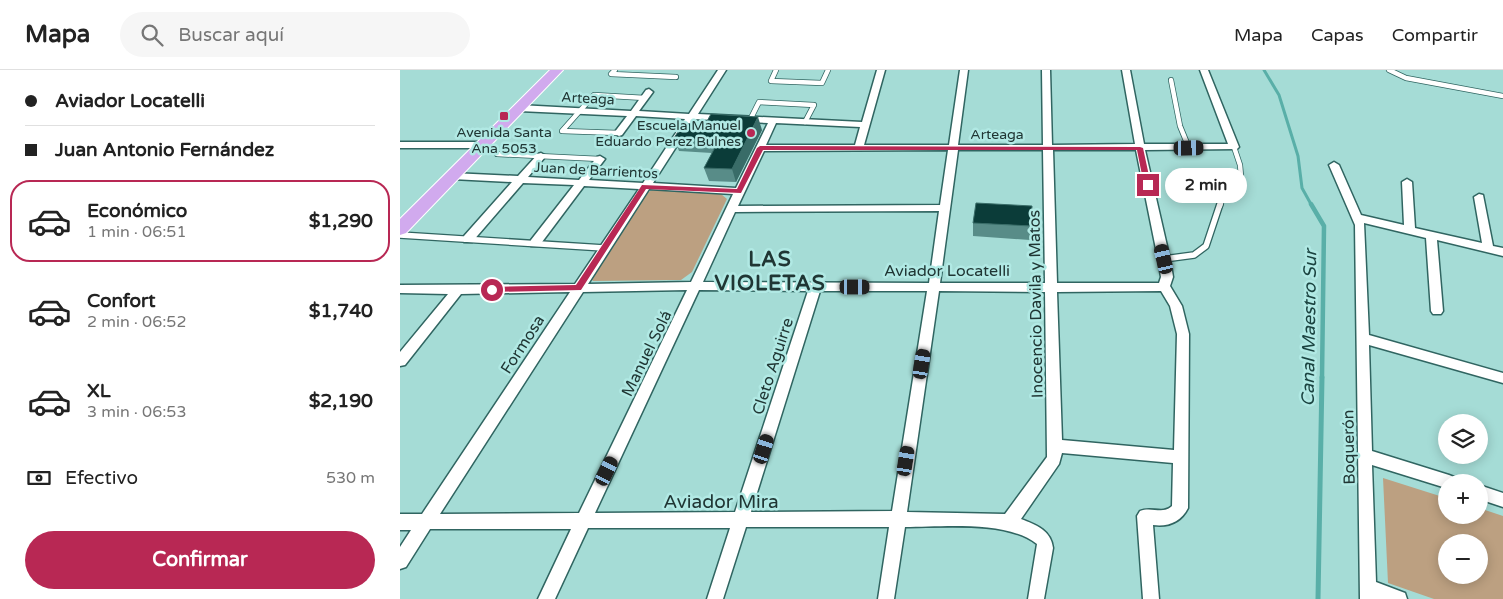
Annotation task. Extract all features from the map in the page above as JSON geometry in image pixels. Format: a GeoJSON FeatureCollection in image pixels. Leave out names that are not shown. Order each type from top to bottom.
{"type":"FeatureCollection","features":[{"type":"Feature","properties":{"kind":"main road"},"geometry":{"type":"LineString","coordinates":[[400,229],[557,70]]}},
{"type":"Feature","properties":{"kind":"street","name":"Formosa"},"geometry":{"type":"LineString","coordinates":[[400,561],[644,186],[722,70]]}},
{"type":"Feature","properties":{"kind":"street"},"geometry":{"type":"LineString","coordinates":[[859,148],[881,70]]}},
{"type":"Feature","properties":{"kind":"street"},"geometry":{"type":"LineString","coordinates":[[886,599],[934,287],[964,70]]}},
{"type":"Feature","properties":{"kind":"street","name":"Inocencio Davila y Matos"},"geometry":{"type":"LineString","coordinates":[[1009,522],[1054,459],[1046,70]]}},
{"type":"Feature","properties":{"kind":"street"},"geometry":{"type":"LineString","coordinates":[[1126,70],[1140,148],[1164,259],[1167,277],[1164,286],[1176,306],[1183,334],[1180,508],[1176,514],[1165,519],[1145,516],[1151,599]]}},
{"type":"Feature","properties":{"kind":"street"},"geometry":{"type":"LineString","coordinates":[[1204,70],[1234,147]]}},
{"type":"Feature","properties":{"kind":"street"},"geometry":{"type":"LineString","coordinates":[[619,133],[647,95]]}},
{"type":"Feature","properties":{"kind":"street","name":"Arteaga"},"geometry":{"type":"LineString","coordinates":[[519,108],[865,125]]}},
{"type":"Feature","properties":{"kind":"street","name":"Manuel Solá"},"geometry":{"type":"LineString","coordinates":[[546,599],[773,121]]}},
{"type":"Feature","properties":{"kind":"street"},"geometry":{"type":"LineString","coordinates":[[400,145],[482,145]]}},
{"type":"Feature","properties":{"kind":"street","name":"Arteaga"},"geometry":{"type":"LineString","coordinates":[[760,148],[1234,147]]}},
{"type":"Feature","properties":{"kind":"street"},"geometry":{"type":"LineString","coordinates":[[468,239],[541,156]]}},
{"type":"Feature","properties":{"kind":"street"},"geometry":{"type":"LineString","coordinates":[[535,243],[600,159]]}},
{"type":"Feature","properties":{"kind":"street","name":"Boquerón"},"geometry":{"type":"LineString","coordinates":[[1334,165],[1360,225],[1364,338],[1368,593]]}},
{"type":"Feature","properties":{"kind":"street","name":"Juan de Barrientos"},"geometry":{"type":"LineString","coordinates":[[452,176],[739,191]]}},
{"type":"Feature","properties":{"kind":"street"},"geometry":{"type":"LineString","coordinates":[[1407,182],[1410,229]]}},
{"type":"Feature","properties":{"kind":"street"},"geometry":{"type":"LineString","coordinates":[[1479,197],[1488,249]]}},
{"type":"Feature","properties":{"kind":"street"},"geometry":{"type":"LineString","coordinates":[[731,209],[945,208]]}},
{"type":"Feature","properties":{"kind":"street"},"geometry":{"type":"LineString","coordinates":[[1358,218],[1503,252]]}},
{"type":"Feature","properties":{"kind":"street"},"geometry":{"type":"LineString","coordinates":[[1431,234],[1437,311]]}},
{"type":"Feature","properties":{"kind":"street","name":"Aviador Locatelli"},"geometry":{"type":"LineString","coordinates":[[400,289],[458,290],[696,286],[1050,286],[1156,288],[1164,286]]}},
{"type":"Feature","properties":{"kind":"street","name":"Cleto Aguirre"},"geometry":{"type":"LineString","coordinates":[[715,599],[815,287]]}},
{"type":"Feature","properties":{"kind":"street"},"geometry":{"type":"LineString","coordinates":[[400,361],[458,290]]}},
{"type":"Feature","properties":{"kind":"street"},"geometry":{"type":"LineString","coordinates":[[1364,338],[1503,378]]}},
{"type":"Feature","properties":{"kind":"street"},"geometry":{"type":"LineString","coordinates":[[1055,446],[1181,457]]}},
{"type":"Feature","properties":{"kind":"street"},"geometry":{"type":"LineString","coordinates":[[1366,456],[1438,479]]}},
{"type":"Feature","properties":{"kind":"street"},"geometry":{"type":"LineString","coordinates":[[1488,495],[1503,500]]}},
{"type":"Feature","properties":{"kind":"street","name":"Aviador Mira"},"geometry":{"type":"LineString","coordinates":[[400,522],[897,519],[1009,522],[1038,535],[1044,540],[1045,548],[1036,599]]}},
{"type":"Feature","properties":{"kind":"street"},"geometry":{"type":"LineString","coordinates":[[1368,593],[1399,599]]}},
{"type":"Feature","properties":{"kind":"lane"},"geometry":{"type":"LineString","coordinates":[[615,70],[611,74],[676,77]]}},
{"type":"Feature","properties":{"kind":"lane"},"geometry":{"type":"LineString","coordinates":[[660,77],[665,70]]}},
{"type":"Feature","properties":{"kind":"lane"},"geometry":{"type":"LineString","coordinates":[[776,70],[771,80],[822,83],[828,70]]}},
{"type":"Feature","properties":{"kind":"lane"},"geometry":{"type":"LineString","coordinates":[[1389,70],[1406,78],[1503,96]]}},
{"type":"Feature","properties":{"kind":"lane"},"geometry":{"type":"LineString","coordinates":[[1170,80],[1175,93],[1180,126],[1189,148]]}},
{"type":"Feature","properties":{"kind":"lane"},"geometry":{"type":"LineString","coordinates":[[619,133],[562,131],[594,96],[647,95]]}},
{"type":"Feature","properties":{"kind":"lane"},"geometry":{"type":"LineString","coordinates":[[750,120],[759,102],[814,105],[806,122]]}},
{"type":"Feature","properties":{"kind":"lane"},"geometry":{"type":"LineString","coordinates":[[1164,259],[1194,255],[1206,246],[1222,200],[1241,176],[1240,165],[1234,147]]}},
{"type":"Feature","properties":{"kind":"lane"},"geometry":{"type":"LineString","coordinates":[[497,154],[600,159]]}},
{"type":"Feature","properties":{"kind":"lane"},"geometry":{"type":"LineString","coordinates":[[400,235],[604,248]]}},
{"type":"Feature","properties":{"kind":"shaded area"},"geometry":{"type":"Polygon","coordinates":[[[653,190],[721,194],[727,199],[692,272],[681,280],[593,281],[589,275],[643,194],[653,190]]]}},
{"type":"Feature","properties":{"kind":"shaded area"},"geometry":{"type":"Polygon","coordinates":[[[1383,478],[1438,495],[1438,524],[1488,524],[1488,511],[1503,516],[1503,599],[1434,599],[1388,583],[1383,478]]]}},
{"type":"Feature","properties":{"kind":"building"},"geometry":{"type":"Polygon","coordinates":[[[711,114],[758,117],[732,169],[704,168],[719,140],[674,138],[683,124],[706,123],[711,114]]]}},
{"type":"Feature","properties":{"kind":"building"},"geometry":{"type":"Polygon","coordinates":[[[976,203],[1032,206],[1031,226],[973,223],[976,203]]]}},
{"type":"Feature","properties":{"kind":"waterway","name":"Canal Maestro Sur"},"geometry":{"type":"LineString","coordinates":[[1264,70],[1279,95],[1298,156],[1302,188],[1312,206]]}},
{"type":"Feature","properties":{"kind":"waterway","name":"Canal Maestro Sur"},"geometry":{"type":"LineString","coordinates":[[1311,204],[1324,226],[1322,378]]}},
{"type":"Feature","properties":{"kind":"waterway","name":"Canal Maestro Sur"},"geometry":{"type":"LineString","coordinates":[[1318,599],[1322,377]]}},
{"type":"Feature","properties":{"kind":"place","name":"Avenida Santa Ana 5053"},"geometry":{"type":"Point","coordinates":[504,116]}},
{"type":"Feature","properties":{"kind":"place","name":"Escuela Manuel Eduardo Perez Bulnes"},"geometry":{"type":"Point","coordinates":[751,133]}},
{"type":"Feature","properties":{"kind":"district","name":"LAS VIOLETAS"},"geometry":{"type":"Point","coordinates":[770,271]}},
{"type":"Feature","properties":{"kind":"route"},"geometry":{"type":"LineString","coordinates":[[492,290],[578,288],[644,186],[739,191],[760,148],[1140,148],[1148,185]]}}]}
